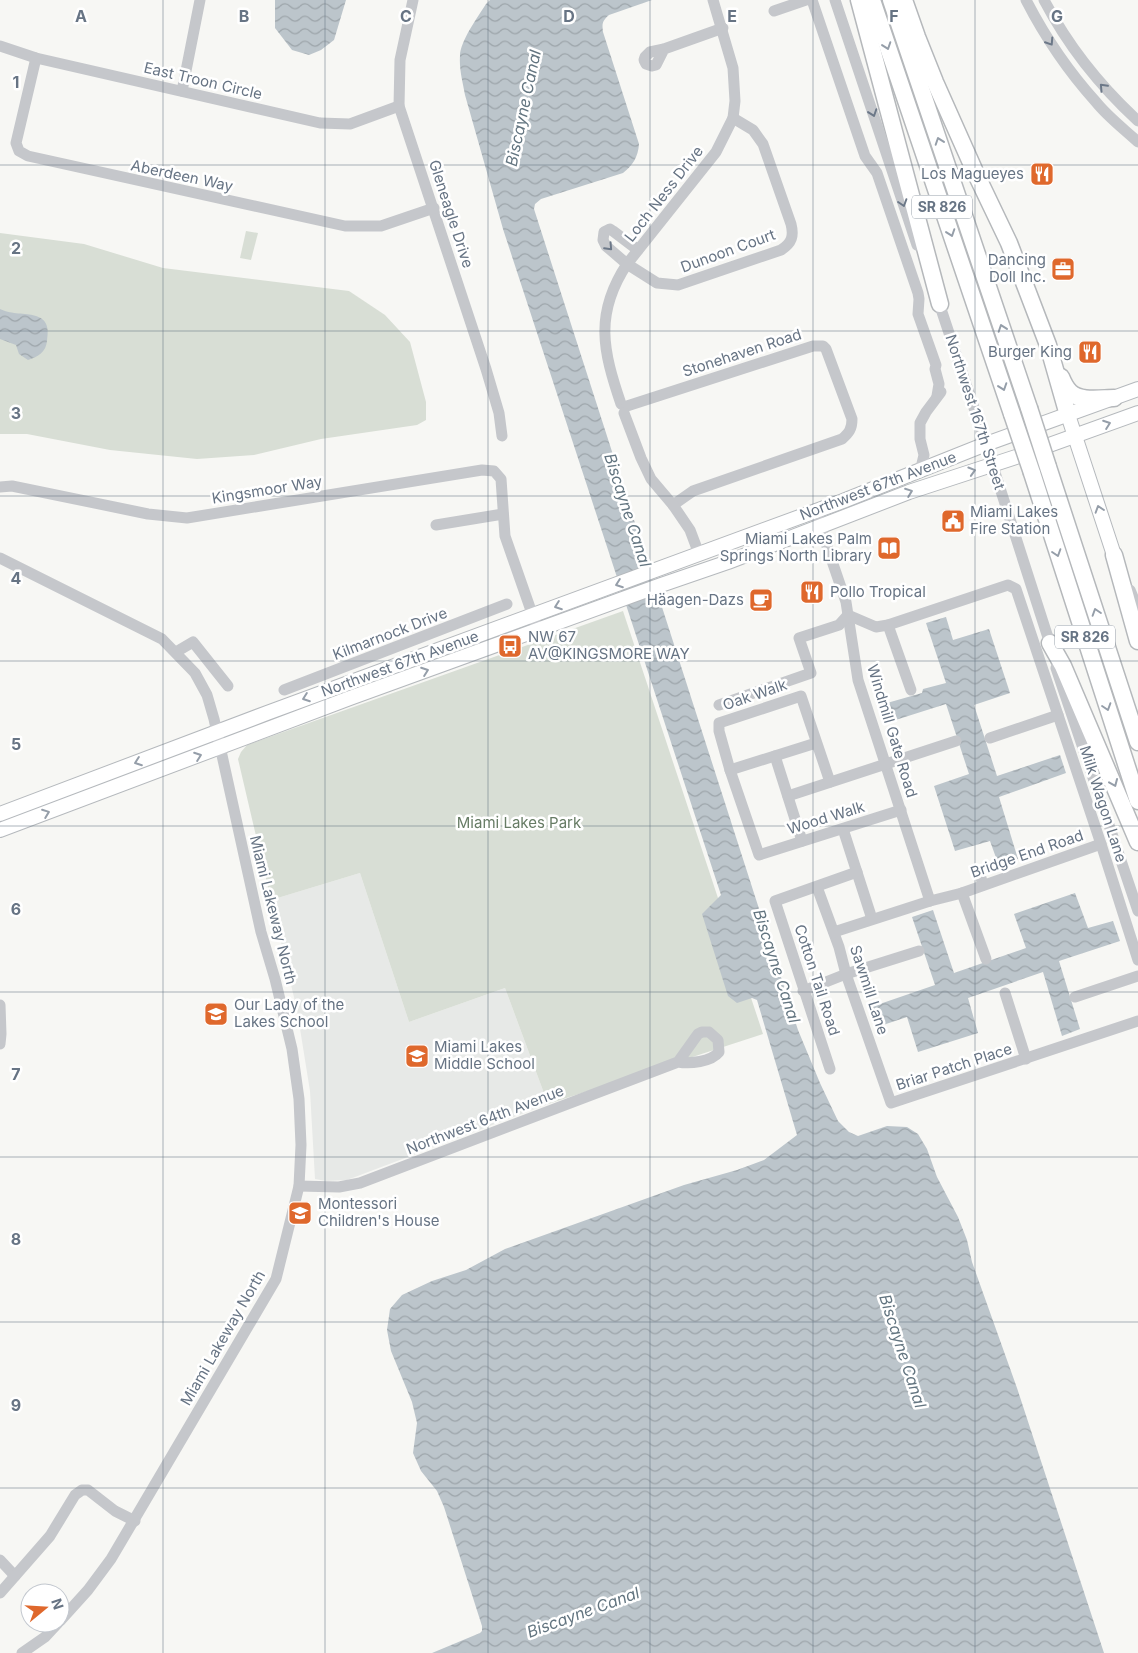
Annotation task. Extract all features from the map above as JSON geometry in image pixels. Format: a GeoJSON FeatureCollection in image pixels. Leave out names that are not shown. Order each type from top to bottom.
{"type":"FeatureCollection","features":[{"type":"Feature","properties":{"kind":"highway"},"geometry":{"type":"LineString","coordinates":[[859,0],[940,304]]}},
{"type":"Feature","properties":{"kind":"highway","name":"SR 826"},"geometry":{"type":"LineString","coordinates":[[872,0],[1032,473],[1138,801]]}},
{"type":"Feature","properties":{"kind":"highway","name":"SR 826"},"geometry":{"type":"LineString","coordinates":[[891,0],[1029,408],[1138,742]]}},
{"type":"Feature","properties":{"kind":"highway"},"geometry":{"type":"LineString","coordinates":[[904,0],[916,36],[939,90],[1009,243],[1055,368],[1068,415]]}},
{"type":"Feature","properties":{"kind":"highway"},"geometry":{"type":"LineString","coordinates":[[1055,368],[1072,394],[1084,398],[1114,398]]}},
{"type":"Feature","properties":{"kind":"highway"},"geometry":{"type":"LineString","coordinates":[[1114,555],[1138,642]]}},
{"type":"Feature","properties":{"kind":"highway"},"geometry":{"type":"LineString","coordinates":[[1050,643],[1063,666],[1138,842]]}},
{"type":"Feature","properties":{"kind":"main road","name":"Northwest 67th Avenue"},"geometry":{"type":"LineString","coordinates":[[0,814],[374,673],[815,511],[986,444],[1138,389]]}},
{"type":"Feature","properties":{"kind":"main road","name":"Northwest 67th Avenue"},"geometry":{"type":"LineString","coordinates":[[0,830],[380,687],[660,584],[728,562],[934,483],[993,465],[1138,413]]}},
{"type":"Feature","properties":{"kind":"main road"},"geometry":{"type":"LineString","coordinates":[[1068,415],[1114,555]]}},
{"type":"Feature","properties":{"kind":"main road"},"geometry":{"type":"LineString","coordinates":[[682,577],[698,560],[699,554],[705,558],[728,562]]}},
{"type":"Feature","properties":{"kind":"main road"},"geometry":{"type":"LineString","coordinates":[[374,673],[380,687]]}},
{"type":"Feature","properties":{"kind":"street"},"geometry":{"type":"LineString","coordinates":[[182,91],[200,0]]}},
{"type":"Feature","properties":{"kind":"street","name":"Gleneagle Drive"},"geometry":{"type":"LineString","coordinates":[[413,0],[400,60],[399,106],[486,370],[499,413],[502,436]]}},
{"type":"Feature","properties":{"kind":"street","name":"Loch Ness Drive"},"geometry":{"type":"LineString","coordinates":[[699,554],[690,530],[652,479],[641,458],[608,360],[604,330],[606,315],[616,280],[716,152],[733,118],[735,101],[734,68],[713,0]]}},
{"type":"Feature","properties":{"kind":"street"},"geometry":{"type":"LineString","coordinates":[[774,11],[806,0]]}},
{"type":"Feature","properties":{"kind":"street"},"geometry":{"type":"LineString","coordinates":[[812,0],[865,156],[868,162],[876,169],[918,292],[918,314],[936,365],[935,369],[939,384],[937,396],[919,426],[924,455],[934,483]]}},
{"type":"Feature","properties":{"kind":"street","name":"Northwest 167th Street"},"geometry":{"type":"LineString","coordinates":[[835,0],[924,266],[940,304],[1050,643],[1056,668],[1138,911]]}},
{"type":"Feature","properties":{"kind":"street"},"geometry":{"type":"LineString","coordinates":[[1026,0],[1048,40],[1071,72],[1097,104],[1138,142]]}},
{"type":"Feature","properties":{"kind":"street"},"geometry":{"type":"LineString","coordinates":[[1044,0],[1065,37],[1082,61],[1099,82],[1138,121]]}},
{"type":"Feature","properties":{"kind":"street"},"geometry":{"type":"LineString","coordinates":[[664,49],[723,28]]}},
{"type":"Feature","properties":{"kind":"street","name":"East Troon Circle"},"geometry":{"type":"LineString","coordinates":[[0,46],[36,58],[320,123],[350,124],[399,106]]}},
{"type":"Feature","properties":{"kind":"street","name":"Aberdeen Way"},"geometry":{"type":"LineString","coordinates":[[36,58],[16,143],[19,151],[28,156],[345,226],[380,226],[434,208]]}},
{"type":"Feature","properties":{"kind":"street"},"geometry":{"type":"LineString","coordinates":[[1071,72],[1082,61]]}},
{"type":"Feature","properties":{"kind":"street","name":"Dunoon Court"},"geometry":{"type":"LineString","coordinates":[[638,250],[610,229],[604,232],[603,240],[606,246],[627,264],[657,283],[678,285],[781,250],[791,242],[793,231],[791,224],[763,144],[753,130],[733,118]]}},
{"type":"Feature","properties":{"kind":"street","name":"Stonehaven Road"},"geometry":{"type":"LineString","coordinates":[[624,408],[813,346],[823,346],[826,349],[852,420],[852,428],[848,435],[842,439],[692,491],[673,505]]}},
{"type":"Feature","properties":{"kind":"street","name":"Kingsmoor Way"},"geometry":{"type":"LineString","coordinates":[[0,487],[12,486],[148,514],[187,518],[482,470],[494,471],[501,479],[505,536],[538,630]]}},
{"type":"Feature","properties":{"kind":"street","name":"Windmill Gate Road"},"geometry":{"type":"LineString","coordinates":[[815,511],[846,602],[858,680],[930,901]]}},
{"type":"Feature","properties":{"kind":"street"},"geometry":{"type":"LineString","coordinates":[[436,525],[503,514]]}},
{"type":"Feature","properties":{"kind":"street"},"geometry":{"type":"LineString","coordinates":[[1114,555],[1138,608]]}},
{"type":"Feature","properties":{"kind":"street","name":"Miami Lakeway North"},"geometry":{"type":"LineString","coordinates":[[0,558],[162,639],[195,673],[207,694],[261,932],[292,1049],[299,1099],[301,1145],[299,1186],[276,1279],[135,1521],[111,1559],[70,1609]]}},
{"type":"Feature","properties":{"kind":"street","name":"Milk Wagon Lane"},"geometry":{"type":"LineString","coordinates":[[888,625],[1008,585],[1016,589],[1138,960]]}},
{"type":"Feature","properties":{"kind":"street","name":"Kilmarnock Drive"},"geometry":{"type":"LineString","coordinates":[[284,690],[507,604]]}},
{"type":"Feature","properties":{"kind":"street"},"geometry":{"type":"LineString","coordinates":[[719,706],[810,673],[799,638],[839,625],[848,615],[876,627],[888,625],[911,690]]}},
{"type":"Feature","properties":{"kind":"street"},"geometry":{"type":"LineString","coordinates":[[176,652],[193,642],[228,686]]}},
{"type":"Feature","properties":{"kind":"street","name":"Oak Walk"},"geometry":{"type":"LineString","coordinates":[[730,770],[719,731],[719,724],[801,696],[816,743]]}},
{"type":"Feature","properties":{"kind":"street"},"geometry":{"type":"LineString","coordinates":[[990,738],[1058,715]]}},
{"type":"Feature","properties":{"kind":"street"},"geometry":{"type":"LineString","coordinates":[[788,796],[956,741]]}},
{"type":"Feature","properties":{"kind":"street"},"geometry":{"type":"LineString","coordinates":[[730,770],[816,743],[830,782]]}},
{"type":"Feature","properties":{"kind":"street"},"geometry":{"type":"LineString","coordinates":[[775,756],[802,841]]}},
{"type":"Feature","properties":{"kind":"street","name":"Wood Walk"},"geometry":{"type":"LineString","coordinates":[[730,770],[759,855],[901,810]]}},
{"type":"Feature","properties":{"kind":"street"},"geometry":{"type":"LineString","coordinates":[[844,829],[872,919]]}},
{"type":"Feature","properties":{"kind":"street","name":"Bridge End Road"},"geometry":{"type":"LineString","coordinates":[[834,932],[930,901],[962,893],[1101,844]]}},
{"type":"Feature","properties":{"kind":"street"},"geometry":{"type":"LineString","coordinates":[[979,871],[983,885]]}},
{"type":"Feature","properties":{"kind":"street"},"geometry":{"type":"LineString","coordinates":[[816,887],[857,872]]}},
{"type":"Feature","properties":{"kind":"street","name":"Cotton Tail Road"},"geometry":{"type":"LineString","coordinates":[[816,887],[775,901],[830,1069]]}},
{"type":"Feature","properties":{"kind":"street","name":"Sawmill Lane"},"geometry":{"type":"LineString","coordinates":[[816,887],[834,932],[846,974],[891,1103]]}},
{"type":"Feature","properties":{"kind":"street","name":"Bridge End Road"},"geometry":{"type":"LineString","coordinates":[[962,893],[986,959]]}},
{"type":"Feature","properties":{"kind":"street"},"geometry":{"type":"LineString","coordinates":[[803,991],[846,974],[919,951]]}},
{"type":"Feature","properties":{"kind":"street"},"geometry":{"type":"LineString","coordinates":[[1075,997],[1138,976]]}},
{"type":"Feature","properties":{"kind":"street","name":"Briar Patch Place"},"geometry":{"type":"LineString","coordinates":[[1005,993],[1026,1059]]}},
{"type":"Feature","properties":{"kind":"street"},"geometry":{"type":"LineString","coordinates":[[0,1005],[2,1034],[0,1044]]}},
{"type":"Feature","properties":{"kind":"street","name":"Briar Patch Place"},"geometry":{"type":"LineString","coordinates":[[891,1103],[1138,1021]]}},
{"type":"Feature","properties":{"kind":"street","name":"Northwest 64th Avenue"},"geometry":{"type":"LineString","coordinates":[[299,1186],[339,1187],[360,1183],[678,1062]]}},
{"type":"Feature","properties":{"kind":"street"},"geometry":{"type":"LineString","coordinates":[[0,1593],[50,1536],[76,1495],[82,1490],[88,1490],[115,1511],[135,1521]]}},
{"type":"Feature","properties":{"kind":"street"},"geometry":{"type":"LineString","coordinates":[[0,1560],[15,1576]]}},
{"type":"Feature","properties":{"kind":"street","name":"Miami Lakeway North"},"geometry":{"type":"LineString","coordinates":[[22,1653],[49,1633]]}},
{"type":"Feature","properties":{"kind":"shaded area","name":"Miami Lakes Middle School"},"geometry":{"type":"Polygon","coordinates":[[[360,873],[409,1022],[505,988],[548,1104],[347,1180],[326,1181],[315,1179],[310,1091],[297,1010],[271,900],[360,873]]]}},
{"type":"Feature","properties":{"kind":"green space"},"geometry":{"type":"Polygon","coordinates":[[[246,231],[258,233],[251,260],[240,258],[246,231]]]}},
{"type":"Feature","properties":{"kind":"green space"},"geometry":{"type":"Polygon","coordinates":[[[0,233],[84,244],[163,268],[349,291],[385,315],[410,342],[426,402],[426,420],[417,425],[321,439],[254,455],[197,459],[110,450],[27,434],[0,434],[0,233]]]}},
{"type":"Feature","properties":{"kind":"green space","name":"Miami Lakes Park"},"geometry":{"type":"Polygon","coordinates":[[[623,611],[763,1034],[548,1104],[505,988],[409,1022],[360,873],[271,900],[238,759],[247,745],[623,611]]]}},
{"type":"Feature","properties":{"kind":"water"},"geometry":{"type":"Polygon","coordinates":[[[275,0],[346,0],[334,40],[321,50],[309,55],[292,50],[275,28],[275,0]]]}},
{"type":"Feature","properties":{"kind":"water","name":"Biscayne Canal"},"geometry":{"type":"Polygon","coordinates":[[[490,0],[652,0],[609,15],[603,25],[603,32],[639,144],[634,160],[623,173],[541,199],[535,204],[534,209],[798,1030],[838,1121],[849,1132],[858,1136],[887,1126],[907,1127],[918,1134],[927,1149],[937,1177],[958,1217],[967,1240],[972,1262],[1017,1388],[1104,1653],[432,1653],[480,1633],[482,1626],[444,1507],[437,1491],[421,1471],[413,1453],[417,1423],[412,1402],[391,1351],[387,1330],[390,1309],[402,1295],[432,1281],[466,1270],[505,1249],[684,1185],[764,1160],[797,1135],[757,1000],[752,998],[737,1003],[728,996],[702,914],[721,895],[503,229],[465,95],[460,66],[461,50],[470,29],[490,0]]]}},
{"type":"Feature","properties":{"kind":"water"},"geometry":{"type":"Polygon","coordinates":[[[0,309],[8,312],[33,315],[45,322],[48,330],[47,341],[41,354],[28,360],[19,354],[16,345],[0,339],[0,309]]]}},
{"type":"Feature","properties":{"kind":"water"},"geometry":{"type":"Polygon","coordinates":[[[946,617],[953,640],[989,629],[1010,693],[974,705],[997,776],[1060,755],[1066,773],[999,797],[1018,859],[999,866],[990,841],[955,851],[934,786],[969,774],[946,704],[886,723],[880,705],[922,693],[923,689],[946,683],[926,623],[946,617]]]}},
{"type":"Feature","properties":{"kind":"water"},"geometry":{"type":"Polygon","coordinates":[[[1075,893],[1088,928],[1113,921],[1120,941],[1059,961],[1080,1029],[1062,1036],[1043,972],[968,998],[978,1033],[918,1052],[907,1017],[877,1027],[871,1007],[935,985],[912,917],[933,910],[954,973],[1026,948],[1014,914],[1075,893]]]}},
{"type":"Feature","properties":{"kind":"place","name":"Los Magueyes"},"geometry":{"type":"Point","coordinates":[1042,174]}},
{"type":"Feature","properties":{"kind":"place","name":"Dancing Doll Inc."},"geometry":{"type":"Point","coordinates":[1063,269]}},
{"type":"Feature","properties":{"kind":"place","name":"Burger King"},"geometry":{"type":"Point","coordinates":[1090,352]}},
{"type":"Feature","properties":{"kind":"place","name":"Miami Lakes Fire Station"},"geometry":{"type":"Point","coordinates":[953,521]}},
{"type":"Feature","properties":{"kind":"place","name":"Miami Lakes Palm Springs North Library"},"geometry":{"type":"Point","coordinates":[889,548]}},
{"type":"Feature","properties":{"kind":"place","name":"Pollo Tropical"},"geometry":{"type":"Point","coordinates":[812,592]}},
{"type":"Feature","properties":{"kind":"place","name":"Häagen-Dazs"},"geometry":{"type":"Point","coordinates":[761,600]}},
{"type":"Feature","properties":{"kind":"place","name":"NW 67 AV@KINGSMORE WAY"},"geometry":{"type":"Point","coordinates":[510,646]}},
{"type":"Feature","properties":{"kind":"place","name":"Our Lady of the Lakes School"},"geometry":{"type":"Point","coordinates":[216,1014]}},
{"type":"Feature","properties":{"kind":"place","name":"Miami Lakes Middle School"},"geometry":{"type":"Point","coordinates":[417,1056]}},
{"type":"Feature","properties":{"kind":"place","name":"Montessori Children's House"},"geometry":{"type":"Point","coordinates":[300,1213]}}]}
